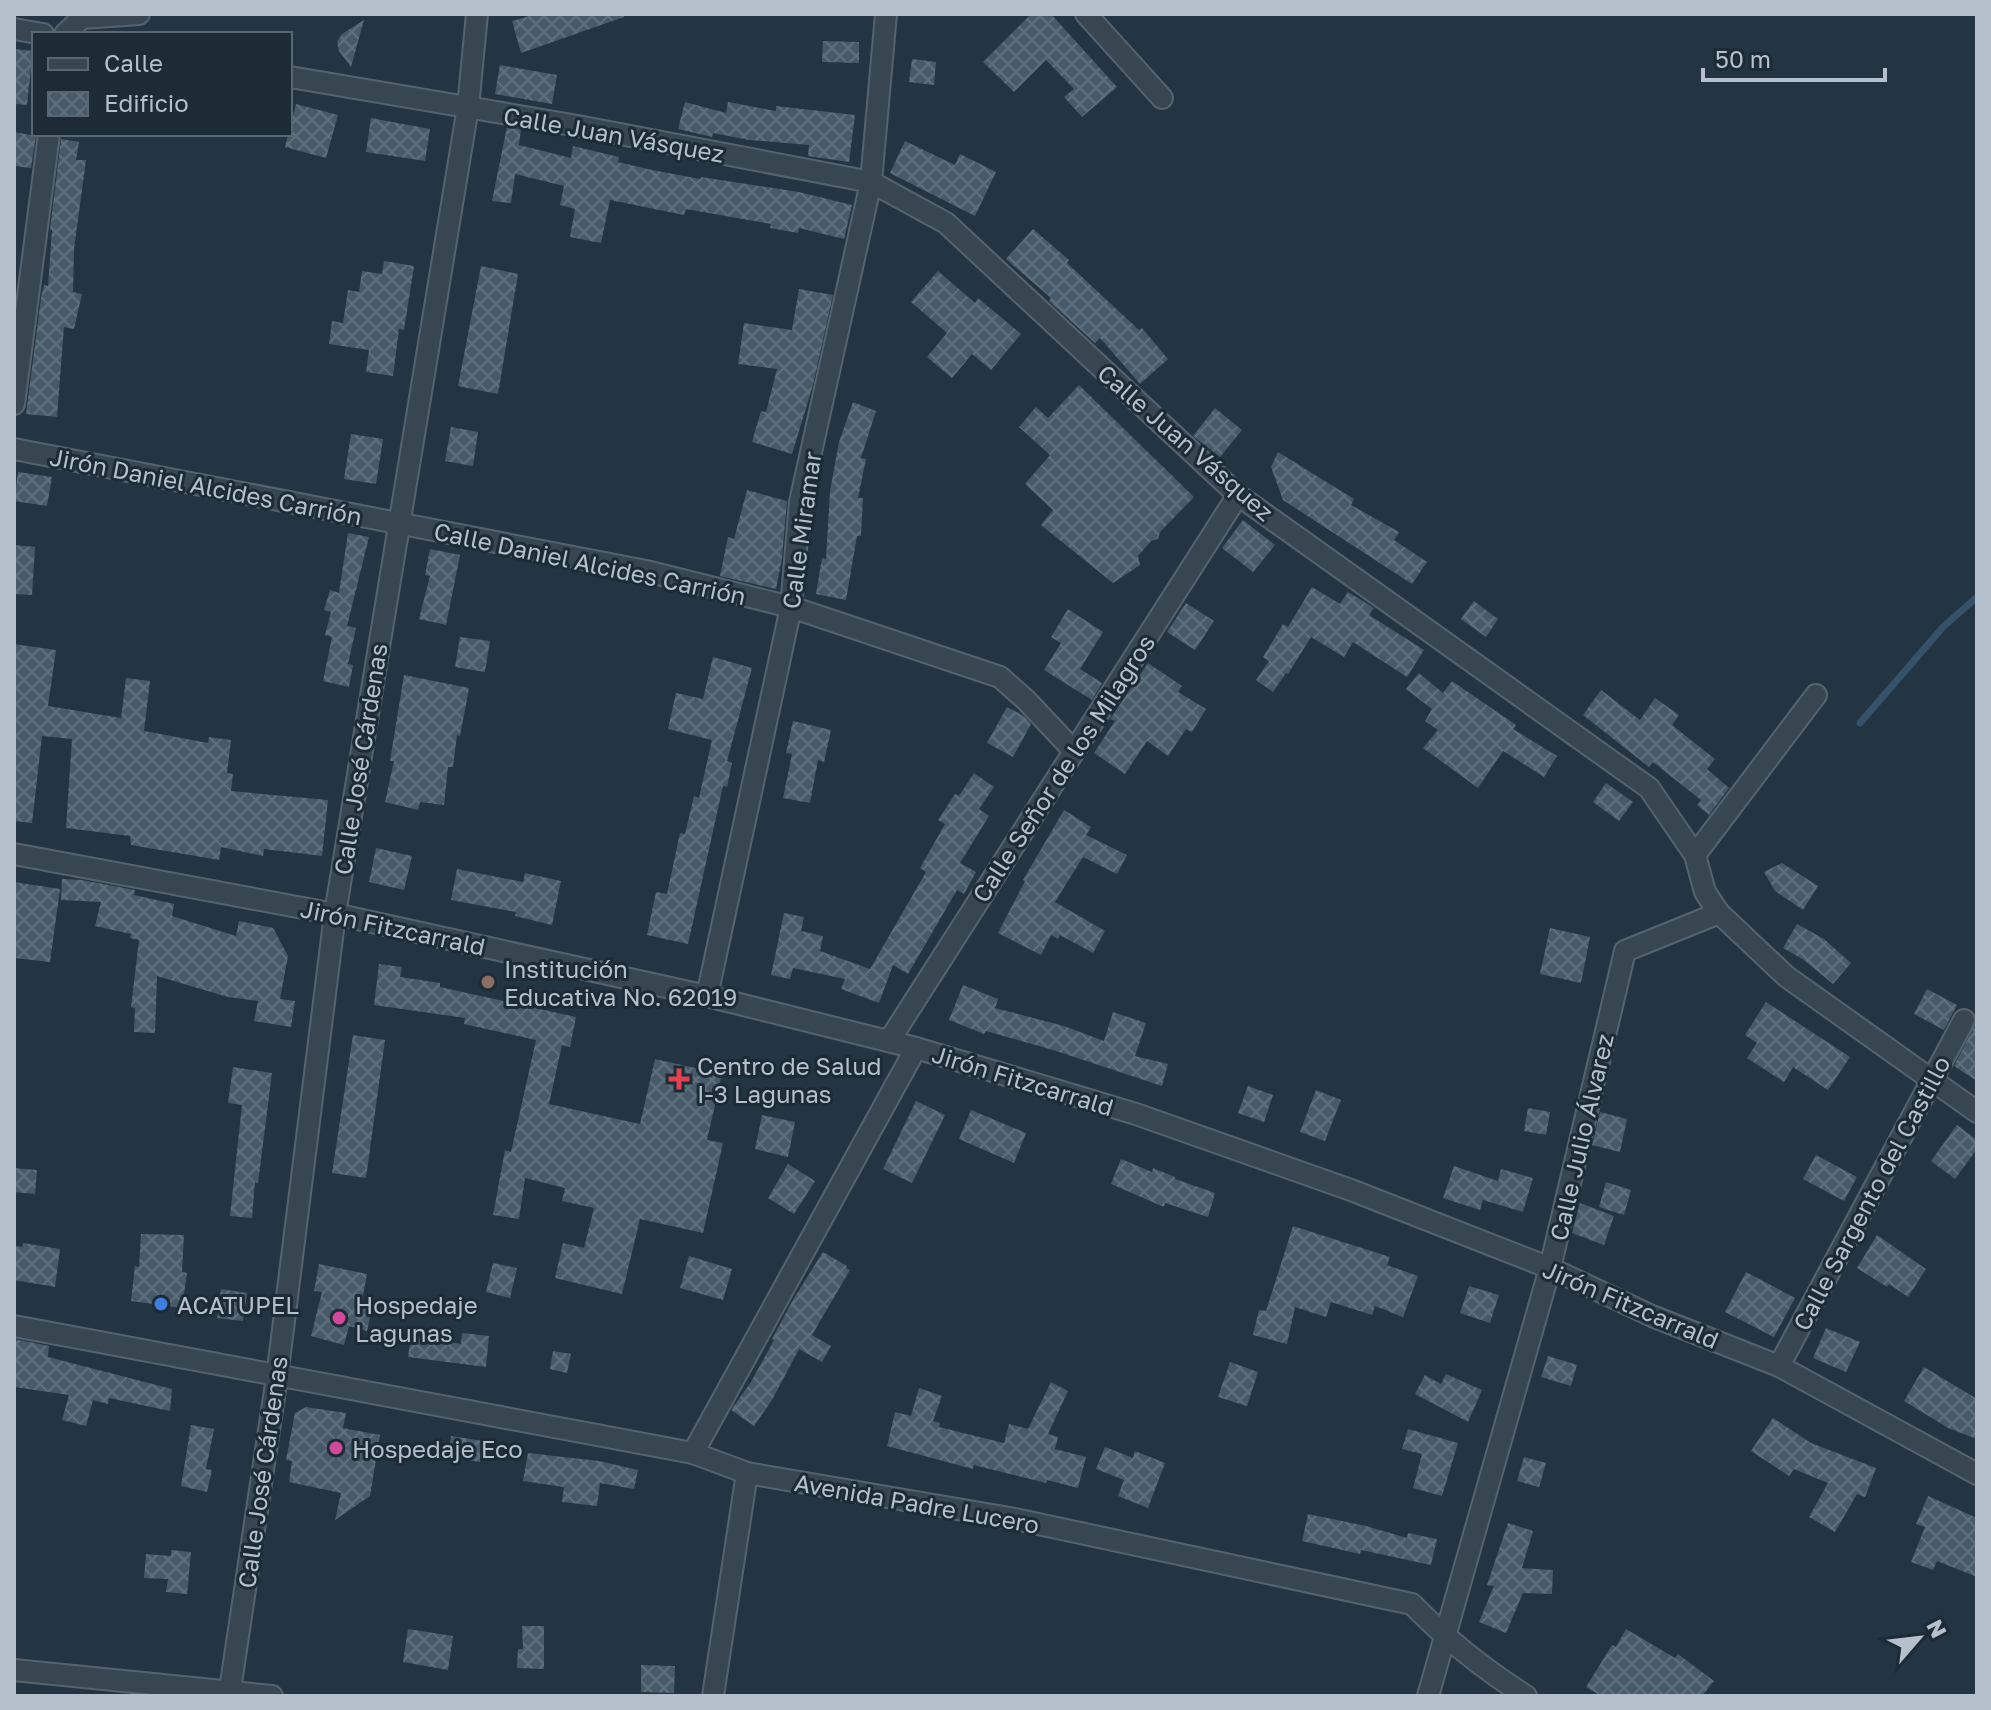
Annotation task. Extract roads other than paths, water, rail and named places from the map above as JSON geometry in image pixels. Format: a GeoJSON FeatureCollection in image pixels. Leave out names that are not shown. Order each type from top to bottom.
{"type":"FeatureCollection","features":[{"type":"Feature","properties":{"kind":"street"},"geometry":{"type":"LineString","coordinates":[[66,32],[82,18],[139,14]]}},
{"type":"Feature","properties":{"kind":"street","name":"Calle José Cárdenas"},"geometry":{"type":"LineString","coordinates":[[229,1694],[277,1377],[335,914],[468,107],[477,14]]}},
{"type":"Feature","properties":{"kind":"street","name":"Calle Miramar"},"geometry":{"type":"LineString","coordinates":[[707,996],[791,607],[800,502],[871,182],[886,14]]}},
{"type":"Feature","properties":{"kind":"street"},"geometry":{"type":"LineString","coordinates":[[1086,14],[1162,98]]}},
{"type":"Feature","properties":{"kind":"street","name":"Calle Juan Vásquez"},"geometry":{"type":"LineString","coordinates":[[292,77],[578,126],[871,182],[946,223],[1238,495],[1649,788],[1695,855],[1705,892],[1719,913],[1787,977],[1977,1112]]}},
{"type":"Feature","properties":{"kind":"street"},"geometry":{"type":"LineString","coordinates":[[14,404],[49,136]]}},
{"type":"Feature","properties":{"kind":"street","name":"Jirón Daniel Alcides Carrión"},"geometry":{"type":"LineString","coordinates":[[14,449],[399,522]]}},
{"type":"Feature","properties":{"kind":"street","name":"Calle Señor de los Milagros"},"geometry":{"type":"LineString","coordinates":[[889,1041],[1238,495]]}},
{"type":"Feature","properties":{"kind":"street","name":"Calle Daniel Alcides Carrión"},"geometry":{"type":"LineString","coordinates":[[399,522],[646,571],[791,607],[1000,677],[1074,751]]}},
{"type":"Feature","properties":{"kind":"street"},"geometry":{"type":"LineString","coordinates":[[1695,855],[1816,695]]}},
{"type":"Feature","properties":{"kind":"street","name":"Jirón Fitzcarrald"},"geometry":{"type":"LineString","coordinates":[[14,854],[335,914],[707,996],[916,1048],[1136,1114],[1351,1190],[1550,1268],[1652,1316],[1779,1366],[1977,1474]]}},
{"type":"Feature","properties":{"kind":"street","name":"Calle Julio Álvarez"},"geometry":{"type":"LineString","coordinates":[[1428,1696],[1550,1268],[1625,951],[1719,913]]}},
{"type":"Feature","properties":{"kind":"street","name":"Calle Sargento del Castillo"},"geometry":{"type":"LineString","coordinates":[[1779,1366],[1964,1020]]}},
{"type":"Feature","properties":{"kind":"street"},"geometry":{"type":"LineString","coordinates":[[693,1453],[916,1048]]}},
{"type":"Feature","properties":{"kind":"street","name":"Avenida Padre Lucero"},"geometry":{"type":"LineString","coordinates":[[14,1326],[693,1453],[747,1473],[1010,1518],[1412,1604],[1480,1667],[1526,1696]]}},
{"type":"Feature","properties":{"kind":"street"},"geometry":{"type":"LineString","coordinates":[[713,1696],[747,1473]]}},
{"type":"Feature","properties":{"kind":"street"},"geometry":{"type":"LineString","coordinates":[[14,1670],[272,1696]]}},
{"type":"Feature","properties":{"kind":"waterway"},"geometry":{"type":"LineString","coordinates":[[1860,723],[1943,627],[1977,597]]}},
{"type":"Feature","properties":{"kind":"place","name":"Institución Educativa No. 62019"},"geometry":{"type":"Point","coordinates":[488,982]}},
{"type":"Feature","properties":{"kind":"place","name":"Centro de Salud I-3 Lagunas"},"geometry":{"type":"Point","coordinates":[679,1079]}},
{"type":"Feature","properties":{"kind":"place","name":"ACATUPEL"},"geometry":{"type":"Point","coordinates":[161,1304]}},
{"type":"Feature","properties":{"kind":"place","name":"Hospedaje Lagunas"},"geometry":{"type":"Point","coordinates":[339,1318]}},
{"type":"Feature","properties":{"kind":"place","name":"Hospedaje Eco"},"geometry":{"type":"Point","coordinates":[336,1448]}}]}
